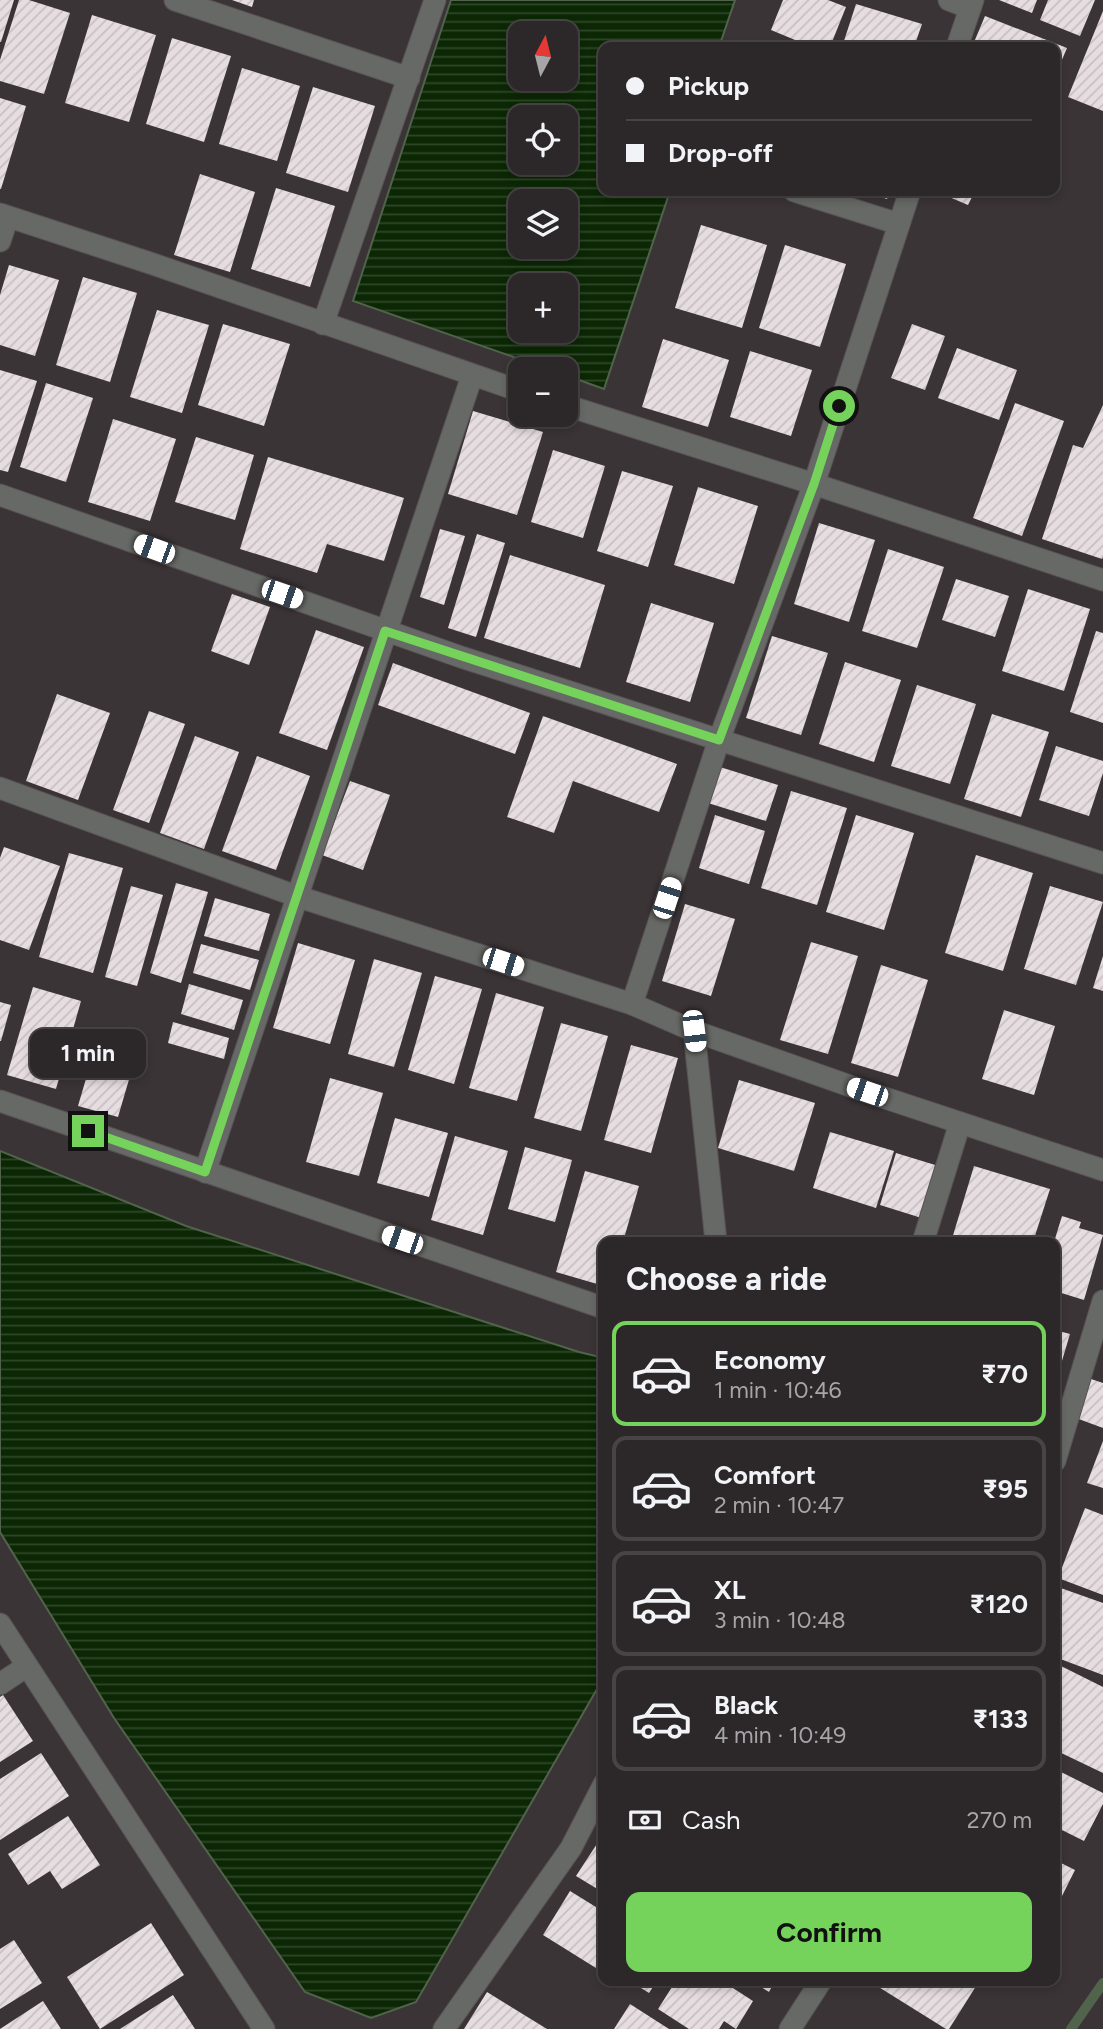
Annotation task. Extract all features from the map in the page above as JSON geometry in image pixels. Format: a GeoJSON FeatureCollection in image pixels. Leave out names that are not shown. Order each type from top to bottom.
{"type":"FeatureCollection","features":[{"type":"Feature","properties":{"kind":"street"},"geometry":{"type":"LineString","coordinates":[[175,0],[409,78]]}},
{"type":"Feature","properties":{"kind":"street"},"geometry":{"type":"LineString","coordinates":[[323,324],[435,0]]}},
{"type":"Feature","properties":{"kind":"street"},"geometry":{"type":"LineString","coordinates":[[948,0],[971,4],[959,42]]}},
{"type":"Feature","properties":{"kind":"street"},"geometry":{"type":"LineString","coordinates":[[809,196],[899,225]]}},
{"type":"Feature","properties":{"kind":"street"},"geometry":{"type":"LineString","coordinates":[[632,1004],[719,740],[814,484],[908,196]]}},
{"type":"Feature","properties":{"kind":"street"},"geometry":{"type":"LineString","coordinates":[[0,241],[4,215],[508,387]]}},
{"type":"Feature","properties":{"kind":"street"},"geometry":{"type":"LineString","coordinates":[[205,1172],[472,376]]}},
{"type":"Feature","properties":{"kind":"street"},"geometry":{"type":"LineString","coordinates":[[578,409],[1103,580]]}},
{"type":"Feature","properties":{"kind":"street"},"geometry":{"type":"LineString","coordinates":[[0,495],[385,631],[1103,863]]}},
{"type":"Feature","properties":{"kind":"street"},"geometry":{"type":"LineString","coordinates":[[0,788],[296,896],[632,1004],[694,1031],[1103,1170]]}},
{"type":"Feature","properties":{"kind":"street"},"geometry":{"type":"LineString","coordinates":[[694,1031],[715,1237]]}},
{"type":"Feature","properties":{"kind":"street"},"geometry":{"type":"LineString","coordinates":[[0,1101],[598,1306]]}},
{"type":"Feature","properties":{"kind":"street"},"geometry":{"type":"LineString","coordinates":[[925,1237],[960,1123]]}},
{"type":"Feature","properties":{"kind":"street"},"geometry":{"type":"LineString","coordinates":[[1060,1440],[1103,1301]]}},
{"type":"Feature","properties":{"kind":"street"},"geometry":{"type":"LineString","coordinates":[[0,1624],[264,2029]]}},
{"type":"Feature","properties":{"kind":"street"},"geometry":{"type":"LineString","coordinates":[[0,1684],[27,1666]]}},
{"type":"Feature","properties":{"kind":"street"},"geometry":{"type":"LineString","coordinates":[[444,2029],[570,1848],[598,1795]]}},
{"type":"Feature","properties":{"kind":"street"},"geometry":{"type":"LineString","coordinates":[[790,2029],[818,1986]]}},
{"type":"Feature","properties":{"kind":"shaded area"},"geometry":{"type":"Polygon","coordinates":[[[451,0],[735,0],[721,42],[598,42],[598,196],[668,196],[604,389],[578,380],[578,357],[514,357],[353,301],[451,0]]]}},
{"type":"Feature","properties":{"kind":"shaded area"},"geometry":{"type":"Polygon","coordinates":[[[0,1151],[186,1226],[598,1357],[598,1687],[416,2002],[371,2018],[305,1992],[114,1718],[0,1532],[0,1151]]]}},
{"type":"Feature","properties":{"kind":"building"},"geometry":{"type":"Polygon","coordinates":[[[0,0],[14,0],[1,42],[0,42],[0,0]]]}},
{"type":"Feature","properties":{"kind":"building"},"geometry":{"type":"Polygon","coordinates":[[[19,0],[29,0],[70,13],[44,94],[0,81],[0,60],[19,0]]]}},
{"type":"Feature","properties":{"kind":"building"},"geometry":{"type":"Polygon","coordinates":[[[232,0],[254,0],[252,7],[232,0]]]}},
{"type":"Feature","properties":{"kind":"building"},"geometry":{"type":"Polygon","coordinates":[[[783,0],[828,0],[846,7],[832,42],[800,42],[771,30],[783,0]]]}},
{"type":"Feature","properties":{"kind":"building"},"geometry":{"type":"Polygon","coordinates":[[[999,0],[1037,0],[1032,13],[999,0]]]}},
{"type":"Feature","properties":{"kind":"building"},"geometry":{"type":"Polygon","coordinates":[[[1048,0],[1095,0],[1080,36],[1040,20],[1048,0]]]}},
{"type":"Feature","properties":{"kind":"building"},"geometry":{"type":"Polygon","coordinates":[[[856,4],[922,24],[916,42],[844,42],[856,4]]]}},
{"type":"Feature","properties":{"kind":"building"},"geometry":{"type":"Polygon","coordinates":[[[1103,11],[1103,111],[1068,97],[1103,11]]]}},
{"type":"Feature","properties":{"kind":"building"},"geometry":{"type":"Polygon","coordinates":[[[92,15],[156,35],[129,122],[65,103],[92,15]]]}},
{"type":"Feature","properties":{"kind":"building"},"geometry":{"type":"Polygon","coordinates":[[[985,16],[1052,42],[974,42],[985,16]]]}},
{"type":"Feature","properties":{"kind":"building"},"geometry":{"type":"Polygon","coordinates":[[[172,38],[231,56],[204,142],[146,124],[172,38]]]}},
{"type":"Feature","properties":{"kind":"building"},"geometry":{"type":"Polygon","coordinates":[[[1060,45],[1067,48],[1060,64],[1060,45]]]}},
{"type":"Feature","properties":{"kind":"building"},"geometry":{"type":"Polygon","coordinates":[[[242,68],[300,86],[277,161],[219,144],[242,68]]]}},
{"type":"Feature","properties":{"kind":"building"},"geometry":{"type":"Polygon","coordinates":[[[313,87],[375,106],[348,192],[286,173],[313,87]]]}},
{"type":"Feature","properties":{"kind":"building"},"geometry":{"type":"Polygon","coordinates":[[[0,98],[26,106],[1,189],[0,189],[0,98]]]}},
{"type":"Feature","properties":{"kind":"building"},"geometry":{"type":"Polygon","coordinates":[[[200,174],[255,192],[230,272],[174,255],[200,174]]]}},
{"type":"Feature","properties":{"kind":"building"},"geometry":{"type":"Polygon","coordinates":[[[276,188],[335,206],[310,287],[251,269],[276,188]]]}},
{"type":"Feature","properties":{"kind":"building"},"geometry":{"type":"Polygon","coordinates":[[[947,196],[972,196],[968,205],[947,196]]]}},
{"type":"Feature","properties":{"kind":"building"},"geometry":{"type":"Polygon","coordinates":[[[701,225],[767,245],[742,328],[675,308],[701,225]]]}},
{"type":"Feature","properties":{"kind":"building"},"geometry":{"type":"Polygon","coordinates":[[[785,245],[846,264],[820,347],[759,328],[785,245]]]}},
{"type":"Feature","properties":{"kind":"building"},"geometry":{"type":"Polygon","coordinates":[[[9,265],[59,280],[35,356],[0,345],[0,295],[9,265]]]}},
{"type":"Feature","properties":{"kind":"building"},"geometry":{"type":"Polygon","coordinates":[[[83,277],[137,293],[110,382],[56,365],[83,277]]]}},
{"type":"Feature","properties":{"kind":"building"},"geometry":{"type":"Polygon","coordinates":[[[157,310],[209,325],[182,413],[130,397],[157,310]]]}},
{"type":"Feature","properties":{"kind":"building"},"geometry":{"type":"Polygon","coordinates":[[[223,324],[290,344],[264,426],[198,405],[223,324]]]}},
{"type":"Feature","properties":{"kind":"building"},"geometry":{"type":"Polygon","coordinates":[[[912,324],[945,336],[925,390],[891,378],[912,324]]]}},
{"type":"Feature","properties":{"kind":"building"},"geometry":{"type":"Polygon","coordinates":[[[663,339],[729,360],[708,427],[642,407],[663,339]]]}},
{"type":"Feature","properties":{"kind":"building"},"geometry":{"type":"Polygon","coordinates":[[[957,348],[1017,370],[999,420],[938,398],[957,348]]]}},
{"type":"Feature","properties":{"kind":"building"},"geometry":{"type":"Polygon","coordinates":[[[750,351],[812,370],[791,436],[730,417],[750,351]]]}},
{"type":"Feature","properties":{"kind":"building"},"geometry":{"type":"Polygon","coordinates":[[[0,370],[37,381],[8,472],[0,470],[0,370]]]}},
{"type":"Feature","properties":{"kind":"building"},"geometry":{"type":"Polygon","coordinates":[[[46,383],[93,398],[66,482],[20,467],[46,383]]]}},
{"type":"Feature","properties":{"kind":"building"},"geometry":{"type":"Polygon","coordinates":[[[1015,403],[1064,421],[1022,536],[973,518],[1015,403]]]}},
{"type":"Feature","properties":{"kind":"building"},"geometry":{"type":"Polygon","coordinates":[[[1103,405],[1102,559],[1042,539],[1073,445],[1083,448],[1103,405]]]}},
{"type":"Feature","properties":{"kind":"building"},"geometry":{"type":"Polygon","coordinates":[[[473,411],[508,422],[508,427],[526,427],[543,432],[517,515],[448,494],[473,411]]]}},
{"type":"Feature","properties":{"kind":"building"},"geometry":{"type":"Polygon","coordinates":[[[113,419],[176,439],[150,521],[88,502],[113,419]]]}},
{"type":"Feature","properties":{"kind":"building"},"geometry":{"type":"Polygon","coordinates":[[[196,437],[254,455],[235,520],[175,502],[196,437]]]}},
{"type":"Feature","properties":{"kind":"building"},"geometry":{"type":"Polygon","coordinates":[[[553,450],[605,466],[583,538],[531,522],[553,450]]]}},
{"type":"Feature","properties":{"kind":"building"},"geometry":{"type":"Polygon","coordinates":[[[268,457],[404,498],[384,561],[327,544],[317,573],[240,549],[268,457]]]}},
{"type":"Feature","properties":{"kind":"building"},"geometry":{"type":"Polygon","coordinates":[[[622,471],[673,486],[648,567],[597,551],[622,471]]]}},
{"type":"Feature","properties":{"kind":"building"},"geometry":{"type":"Polygon","coordinates":[[[698,487],[758,506],[734,584],[674,565],[698,487]]]}},
{"type":"Feature","properties":{"kind":"building"},"geometry":{"type":"Polygon","coordinates":[[[819,523],[875,540],[849,622],[794,604],[819,523]]]}},
{"type":"Feature","properties":{"kind":"building"},"geometry":{"type":"Polygon","coordinates":[[[440,529],[465,536],[444,605],[420,597],[440,529]]]}},
{"type":"Feature","properties":{"kind":"building"},"geometry":{"type":"Polygon","coordinates":[[[477,534],[505,543],[476,637],[448,628],[477,534]]]}},
{"type":"Feature","properties":{"kind":"building"},"geometry":{"type":"Polygon","coordinates":[[[888,549],[944,567],[917,648],[862,631],[888,549]]]}},
{"type":"Feature","properties":{"kind":"building"},"geometry":{"type":"Polygon","coordinates":[[[510,555],[605,585],[580,668],[484,638],[510,555]]]}},
{"type":"Feature","properties":{"kind":"building"},"geometry":{"type":"Polygon","coordinates":[[[956,579],[1009,596],[995,637],[942,620],[956,579]]]}},
{"type":"Feature","properties":{"kind":"building"},"geometry":{"type":"Polygon","coordinates":[[[1028,589],[1090,609],[1064,691],[1002,671],[1028,589]]]}},
{"type":"Feature","properties":{"kind":"building"},"geometry":{"type":"Polygon","coordinates":[[[232,594],[270,607],[249,665],[211,651],[232,594]]]}},
{"type":"Feature","properties":{"kind":"building"},"geometry":{"type":"Polygon","coordinates":[[[651,603],[714,623],[690,702],[626,682],[651,603]]]}},
{"type":"Feature","properties":{"kind":"building"},"geometry":{"type":"Polygon","coordinates":[[[316,630],[364,647],[327,750],[279,733],[316,630]]]}},
{"type":"Feature","properties":{"kind":"building"},"geometry":{"type":"Polygon","coordinates":[[[1096,631],[1103,633],[1103,723],[1070,712],[1096,631]]]}},
{"type":"Feature","properties":{"kind":"building"},"geometry":{"type":"Polygon","coordinates":[[[772,636],[828,653],[801,735],[746,718],[772,636]]]}},
{"type":"Feature","properties":{"kind":"building"},"geometry":{"type":"Polygon","coordinates":[[[845,662],[901,680],[874,762],[819,744],[845,662]]]}},
{"type":"Feature","properties":{"kind":"building"},"geometry":{"type":"Polygon","coordinates":[[[393,663],[530,713],[515,754],[378,705],[393,663]]]}},
{"type":"Feature","properties":{"kind":"building"},"geometry":{"type":"Polygon","coordinates":[[[917,685],[976,704],[950,784],[891,766],[917,685]]]}},
{"type":"Feature","properties":{"kind":"building"},"geometry":{"type":"Polygon","coordinates":[[[57,694],[110,713],[78,800],[26,781],[57,694]]]}},
{"type":"Feature","properties":{"kind":"building"},"geometry":{"type":"Polygon","coordinates":[[[149,711],[185,724],[149,823],[113,810],[149,711]]]}},
{"type":"Feature","properties":{"kind":"building"},"geometry":{"type":"Polygon","coordinates":[[[992,714],[1049,732],[1021,817],[964,799],[992,714]]]}},
{"type":"Feature","properties":{"kind":"building"},"geometry":{"type":"Polygon","coordinates":[[[543,716],[677,764],[659,812],[573,781],[554,833],[507,817],[543,716]]]}},
{"type":"Feature","properties":{"kind":"building"},"geometry":{"type":"Polygon","coordinates":[[[195,736],[239,752],[204,849],[160,833],[195,736]]]}},
{"type":"Feature","properties":{"kind":"building"},"geometry":{"type":"Polygon","coordinates":[[[1056,746],[1103,761],[1103,773],[1089,816],[1039,800],[1056,746]]]}},
{"type":"Feature","properties":{"kind":"building"},"geometry":{"type":"Polygon","coordinates":[[[257,756],[310,776],[276,870],[222,851],[257,756]]]}},
{"type":"Feature","properties":{"kind":"building"},"geometry":{"type":"Polygon","coordinates":[[[720,767],[778,785],[766,821],[708,803],[720,767]]]}},
{"type":"Feature","properties":{"kind":"building"},"geometry":{"type":"Polygon","coordinates":[[[350,781],[390,795],[363,870],[322,855],[350,781]]]}},
{"type":"Feature","properties":{"kind":"building"},"geometry":{"type":"Polygon","coordinates":[[[791,791],[847,808],[817,905],[761,888],[791,791]]]}},
{"type":"Feature","properties":{"kind":"building"},"geometry":{"type":"Polygon","coordinates":[[[715,815],[765,831],[749,884],[699,868],[715,815]]]}},
{"type":"Feature","properties":{"kind":"building"},"geometry":{"type":"Polygon","coordinates":[[[856,815],[914,833],[884,930],[826,912],[856,815]]]}},
{"type":"Feature","properties":{"kind":"building"},"geometry":{"type":"Polygon","coordinates":[[[4,847],[60,866],[29,950],[0,940],[0,858],[4,847]]]}},
{"type":"Feature","properties":{"kind":"building"},"geometry":{"type":"Polygon","coordinates":[[[69,853],[123,868],[93,973],[39,957],[69,853]]]}},
{"type":"Feature","properties":{"kind":"building"},"geometry":{"type":"Polygon","coordinates":[[[976,855],[1033,873],[1003,971],[945,953],[976,855]]]}},
{"type":"Feature","properties":{"kind":"building"},"geometry":{"type":"Polygon","coordinates":[[[176,883],[208,892],[181,983],[150,973],[176,883]]]}},
{"type":"Feature","properties":{"kind":"building"},"geometry":{"type":"Polygon","coordinates":[[[131,886],[163,895],[137,986],[105,977],[131,886]]]}},
{"type":"Feature","properties":{"kind":"building"},"geometry":{"type":"Polygon","coordinates":[[[1050,886],[1103,902],[1076,985],[1024,969],[1050,886]]]}},
{"type":"Feature","properties":{"kind":"building"},"geometry":{"type":"Polygon","coordinates":[[[215,898],[270,914],[259,951],[204,936],[215,898]]]}},
{"type":"Feature","properties":{"kind":"building"},"geometry":{"type":"Polygon","coordinates":[[[685,904],[735,919],[711,996],[662,981],[685,904]]]}},
{"type":"Feature","properties":{"kind":"building"},"geometry":{"type":"Polygon","coordinates":[[[811,942],[858,956],[828,1054],[780,1040],[811,942]]]}},
{"type":"Feature","properties":{"kind":"building"},"geometry":{"type":"Polygon","coordinates":[[[298,943],[355,960],[330,1044],[273,1028],[298,943]]]}},
{"type":"Feature","properties":{"kind":"building"},"geometry":{"type":"Polygon","coordinates":[[[201,944],[259,960],[250,990],[193,973],[201,944]]]}},
{"type":"Feature","properties":{"kind":"building"},"geometry":{"type":"Polygon","coordinates":[[[1103,956],[1103,991],[1093,988],[1103,956]]]}},
{"type":"Feature","properties":{"kind":"building"},"geometry":{"type":"Polygon","coordinates":[[[374,959],[422,973],[394,1067],[348,1054],[374,959]]]}},
{"type":"Feature","properties":{"kind":"building"},"geometry":{"type":"Polygon","coordinates":[[[881,965],[928,980],[898,1077],[851,1063],[881,965]]]}},
{"type":"Feature","properties":{"kind":"building"},"geometry":{"type":"Polygon","coordinates":[[[435,976],[482,989],[454,1084],[408,1070],[435,976]]]}},
{"type":"Feature","properties":{"kind":"building"},"geometry":{"type":"Polygon","coordinates":[[[189,984],[243,1000],[234,1030],[181,1014],[189,984]]]}},
{"type":"Feature","properties":{"kind":"building"},"geometry":{"type":"Polygon","coordinates":[[[33,987],[81,1001],[56,1089],[7,1075],[33,987]]]}},
{"type":"Feature","properties":{"kind":"building"},"geometry":{"type":"Polygon","coordinates":[[[496,993],[544,1007],[517,1101],[469,1088],[496,993]]]}},
{"type":"Feature","properties":{"kind":"building"},"geometry":{"type":"Polygon","coordinates":[[[0,1002],[11,1005],[1,1041],[0,1041],[0,1002]]]}},
{"type":"Feature","properties":{"kind":"building"},"geometry":{"type":"Polygon","coordinates":[[[1004,1010],[1055,1026],[1034,1095],[982,1079],[1004,1010]]]}},
{"type":"Feature","properties":{"kind":"building"},"geometry":{"type":"Polygon","coordinates":[[[173,1022],[229,1038],[224,1059],[168,1043],[173,1022]]]}},
{"type":"Feature","properties":{"kind":"building"},"geometry":{"type":"Polygon","coordinates":[[[561,1023],[608,1036],[581,1131],[534,1118],[561,1023]]]}},
{"type":"Feature","properties":{"kind":"building"},"geometry":{"type":"Polygon","coordinates":[[[97,1041],[137,1052],[118,1117],[78,1106],[97,1041]]]}},
{"type":"Feature","properties":{"kind":"building"},"geometry":{"type":"Polygon","coordinates":[[[631,1045],[678,1058],[651,1153],[604,1140],[631,1045]]]}},
{"type":"Feature","properties":{"kind":"building"},"geometry":{"type":"Polygon","coordinates":[[[330,1078],[383,1093],[359,1176],[306,1162],[330,1078]]]}},
{"type":"Feature","properties":{"kind":"building"},"geometry":{"type":"Polygon","coordinates":[[[739,1080],[815,1103],[794,1171],[718,1148],[739,1080]]]}},
{"type":"Feature","properties":{"kind":"building"},"geometry":{"type":"Polygon","coordinates":[[[395,1118],[448,1133],[429,1197],[377,1183],[395,1118]]]}},
{"type":"Feature","properties":{"kind":"building"},"geometry":{"type":"Polygon","coordinates":[[[830,1132],[894,1151],[876,1208],[813,1188],[830,1132]]]}},
{"type":"Feature","properties":{"kind":"building"},"geometry":{"type":"Polygon","coordinates":[[[455,1136],[508,1151],[483,1235],[431,1220],[455,1136]]]}},
{"type":"Feature","properties":{"kind":"building"},"geometry":{"type":"Polygon","coordinates":[[[525,1147],[572,1160],[555,1222],[508,1209],[525,1147]]]}},
{"type":"Feature","properties":{"kind":"building"},"geometry":{"type":"Polygon","coordinates":[[[896,1153],[945,1168],[928,1220],[880,1205],[896,1153]]]}},
{"type":"Feature","properties":{"kind":"building"},"geometry":{"type":"Polygon","coordinates":[[[974,1166],[1050,1189],[1035,1237],[953,1237],[974,1166]]]}},
{"type":"Feature","properties":{"kind":"building"},"geometry":{"type":"Polygon","coordinates":[[[585,1171],[639,1186],[624,1237],[598,1237],[598,1284],[556,1272],[585,1171]]]}},
{"type":"Feature","properties":{"kind":"building"},"geometry":{"type":"Polygon","coordinates":[[[1062,1216],[1081,1222],[1079,1228],[1103,1235],[1084,1300],[1060,1293],[1060,1237],[1056,1237],[1062,1216]]]}},
{"type":"Feature","properties":{"kind":"building"},"geometry":{"type":"Polygon","coordinates":[[[1060,1331],[1070,1334],[1060,1368],[1060,1331]]]}},
{"type":"Feature","properties":{"kind":"building"},"geometry":{"type":"Polygon","coordinates":[[[1091,1379],[1103,1383],[1103,1428],[1076,1418],[1091,1379]]]}},
{"type":"Feature","properties":{"kind":"building"},"geometry":{"type":"Polygon","coordinates":[[[1103,1441],[1103,1488],[1087,1483],[1103,1441]]]}},
{"type":"Feature","properties":{"kind":"building"},"geometry":{"type":"Polygon","coordinates":[[[1085,1508],[1103,1515],[1103,1595],[1060,1579],[1085,1508]]]}},
{"type":"Feature","properties":{"kind":"building"},"geometry":{"type":"Polygon","coordinates":[[[1060,1588],[1103,1603],[1103,1675],[1060,1659],[1060,1588]]]}},
{"type":"Feature","properties":{"kind":"building"},"geometry":{"type":"Polygon","coordinates":[[[1060,1666],[1103,1687],[1103,1773],[1060,1752],[1060,1666]]]}},
{"type":"Feature","properties":{"kind":"building"},"geometry":{"type":"Polygon","coordinates":[[[3,1695],[33,1741],[0,1762],[0,1697],[3,1695]]]}},
{"type":"Feature","properties":{"kind":"building"},"geometry":{"type":"Polygon","coordinates":[[[41,1753],[69,1796],[0,1840],[0,1779],[41,1753]]]}},
{"type":"Feature","properties":{"kind":"building"},"geometry":{"type":"Polygon","coordinates":[[[1060,1772],[1103,1793],[1103,1804],[1084,1841],[1060,1829],[1060,1772]]]}},
{"type":"Feature","properties":{"kind":"building"},"geometry":{"type":"Polygon","coordinates":[[[68,1816],[100,1865],[62,1889],[50,1871],[28,1885],[8,1854],[68,1816]]]}},
{"type":"Feature","properties":{"kind":"building"},"geometry":{"type":"Polygon","coordinates":[[[598,1842],[598,1889],[576,1876],[598,1842]]]}},
{"type":"Feature","properties":{"kind":"building"},"geometry":{"type":"Polygon","coordinates":[[[1060,1862],[1075,1870],[1060,1900],[1060,1862]]]}},
{"type":"Feature","properties":{"kind":"building"},"geometry":{"type":"Polygon","coordinates":[[[570,1891],[598,1908],[598,1969],[543,1935],[570,1891]]]}},
{"type":"Feature","properties":{"kind":"building"},"geometry":{"type":"Polygon","coordinates":[[[151,1923],[184,1975],[100,2029],[67,1977],[151,1923]]]}},
{"type":"Feature","properties":{"kind":"building"},"geometry":{"type":"Polygon","coordinates":[[[14,1940],[42,1983],[0,2009],[0,1949],[14,1940]]]}},
{"type":"Feature","properties":{"kind":"building"},"geometry":{"type":"Polygon","coordinates":[[[642,1986],[654,1986],[649,1993],[641,1988],[642,1986]]]}},
{"type":"Feature","properties":{"kind":"building"},"geometry":{"type":"Polygon","coordinates":[[[730,1986],[753,2001],[736,2029],[724,2021],[719,2029],[689,2029],[658,2009],[672,1987],[730,1986]]]}},
{"type":"Feature","properties":{"kind":"building"},"geometry":{"type":"Polygon","coordinates":[[[759,1986],[772,1986],[769,1992],[759,1986]]]}},
{"type":"Feature","properties":{"kind":"building"},"geometry":{"type":"Polygon","coordinates":[[[877,1986],[976,1986],[949,2029],[877,1986]]]}},
{"type":"Feature","properties":{"kind":"building"},"geometry":{"type":"Polygon","coordinates":[[[487,1992],[547,2029],[464,2029],[487,1992]]]}},
{"type":"Feature","properties":{"kind":"building"},"geometry":{"type":"Polygon","coordinates":[[[173,1995],[195,2029],[120,2029],[173,1995]]]}},
{"type":"Feature","properties":{"kind":"building"},"geometry":{"type":"Polygon","coordinates":[[[43,2001],[61,2029],[0,2029],[43,2001]]]}},
{"type":"Feature","properties":{"kind":"building"},"geometry":{"type":"Polygon","coordinates":[[[630,2004],[669,2029],[614,2029],[630,2004]]]}},
{"type":"Feature","properties":{"kind":"waterway"},"geometry":{"type":"LineString","coordinates":[[1071,2029],[1103,1983]]}},
{"type":"Feature","properties":{"kind":"route"},"geometry":{"type":"LineString","coordinates":[[88,1131],[205,1172],[385,631],[719,740],[814,484],[839,406]]}}]}
